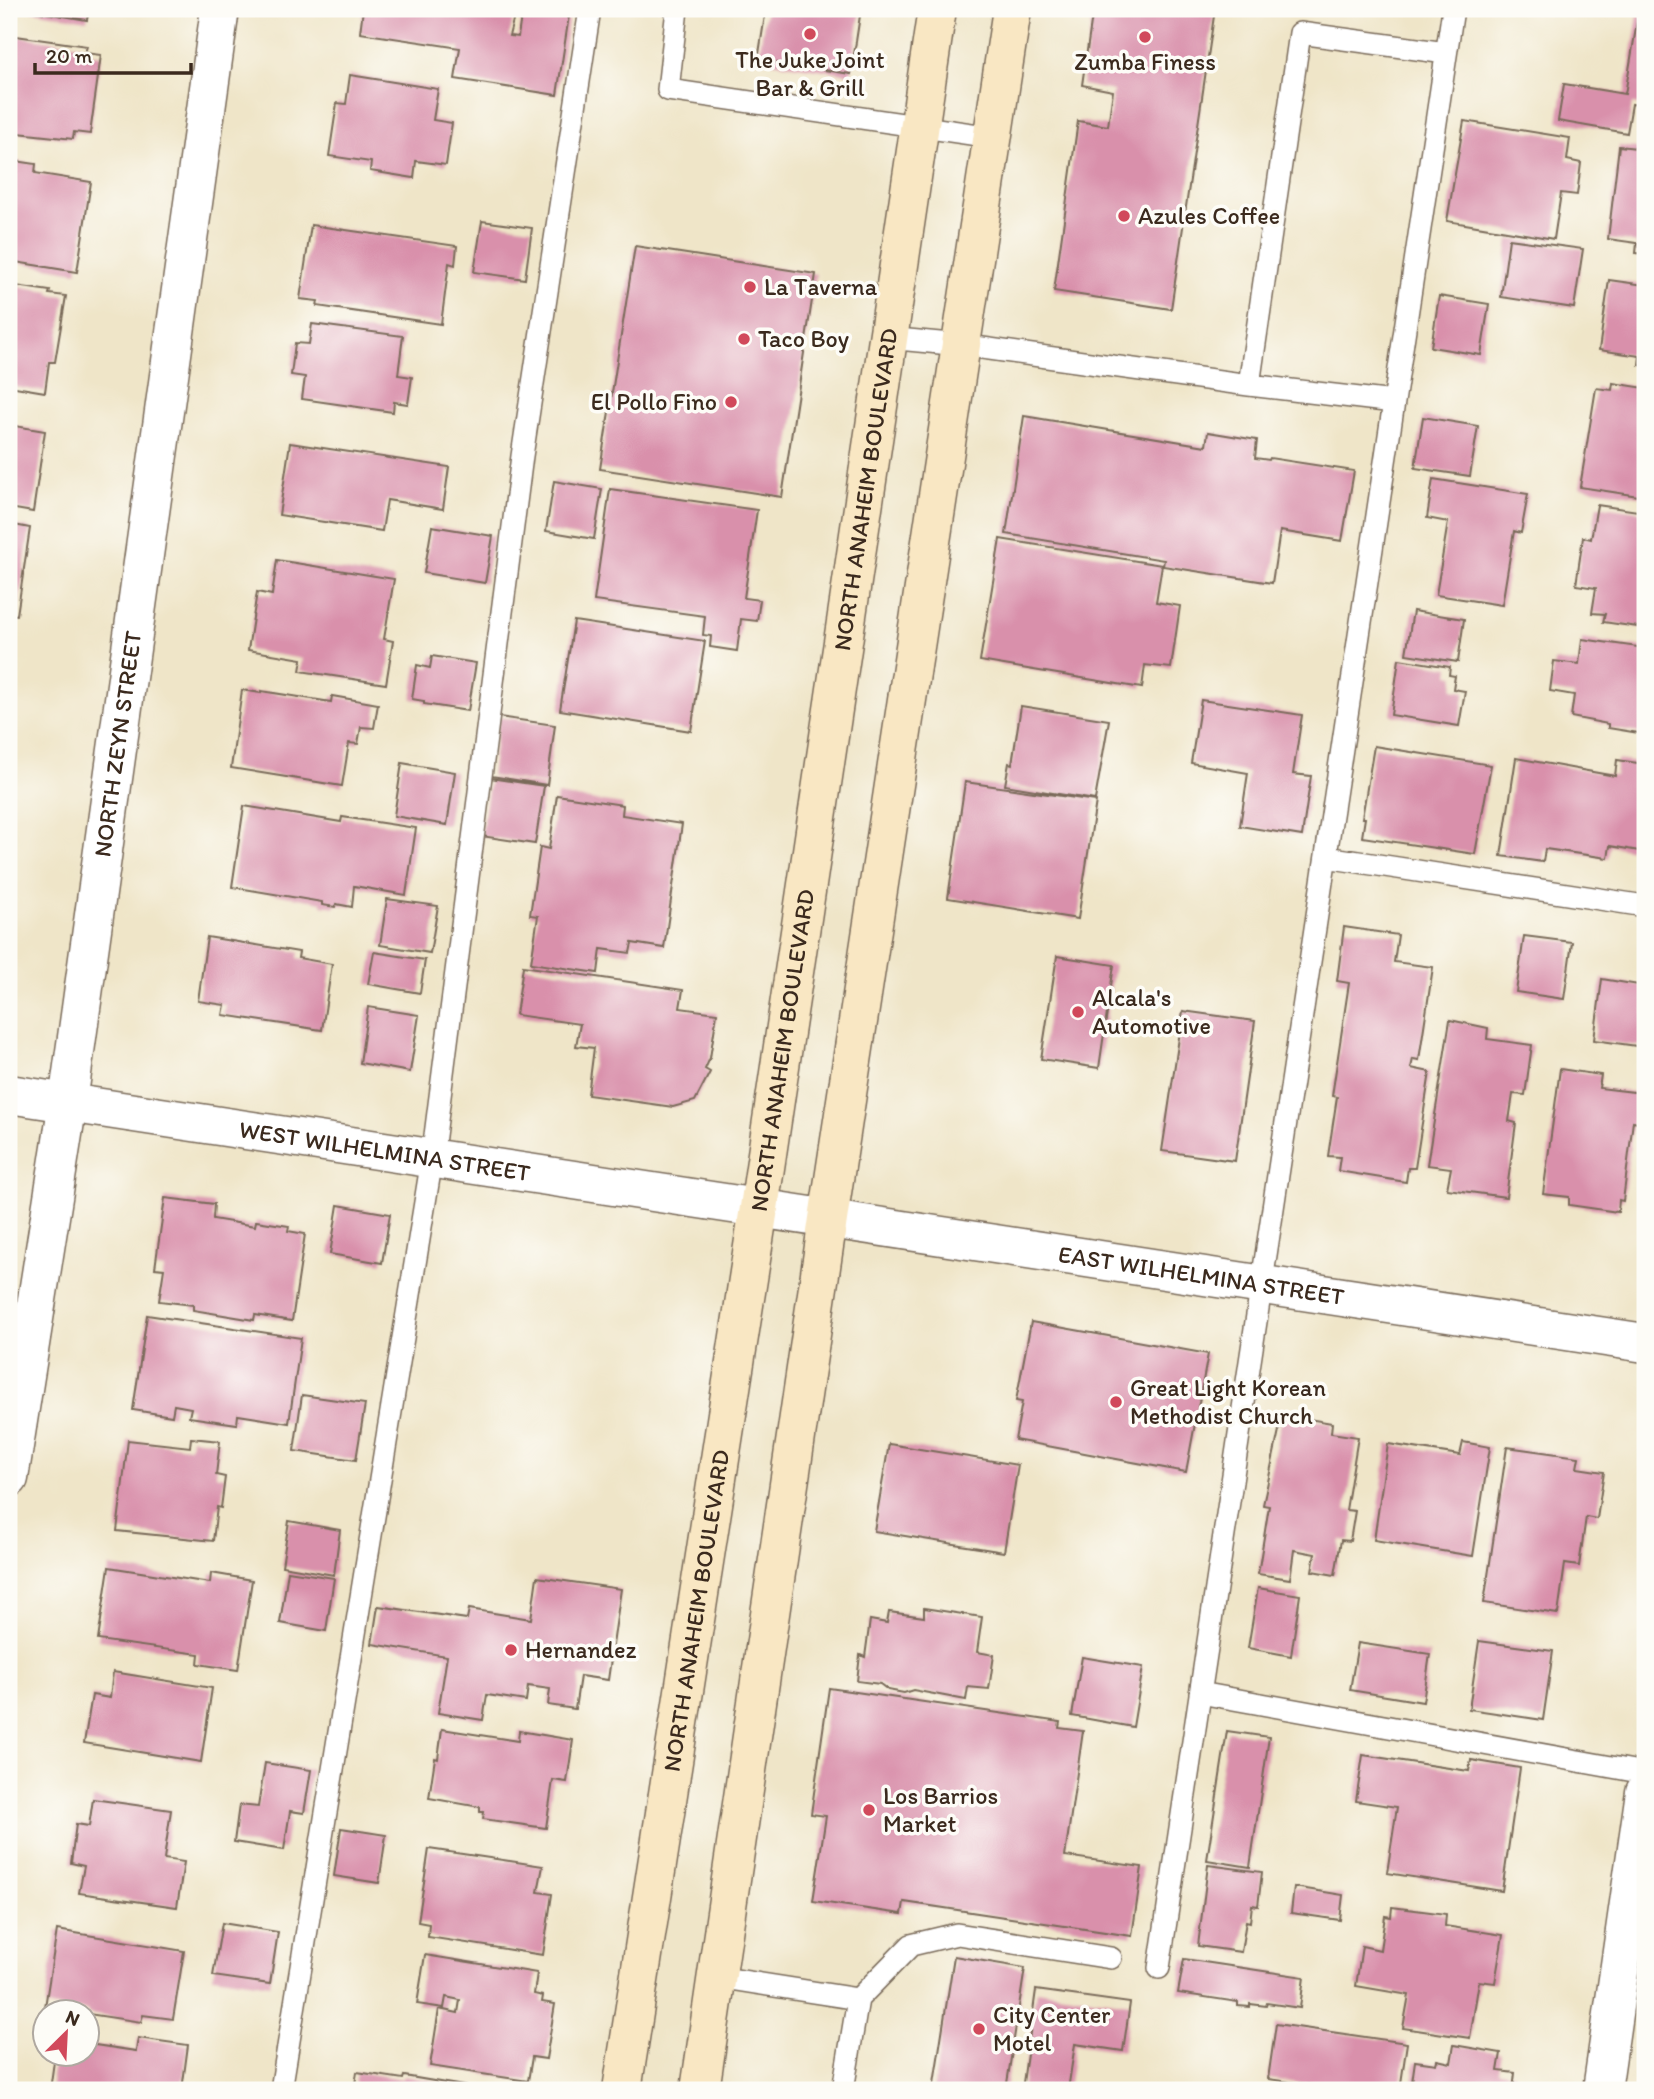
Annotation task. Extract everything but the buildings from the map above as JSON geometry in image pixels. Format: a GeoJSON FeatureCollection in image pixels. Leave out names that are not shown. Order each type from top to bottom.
{"type":"FeatureCollection","features":[{"type":"Feature","properties":{"kind":"main road","name":"NORTH ANAHEIM BOULEVARD"},"geometry":{"type":"LineString","coordinates":[[622,2090],[759,1208],[937,9]]}},
{"type":"Feature","properties":{"kind":"main road"},"geometry":{"type":"LineString","coordinates":[[701,2090],[828,1219],[1012,9]]}},
{"type":"Feature","properties":{"kind":"street","name":"NORTH ZEYN STREET"},"geometry":{"type":"LineString","coordinates":[[9,1478],[68,1102],[220,9]]}},
{"type":"Feature","properties":{"kind":"street","name":"WEST WILHELMINA STREET"},"geometry":{"type":"LineString","coordinates":[[9,1094],[759,1208]]}},
{"type":"Feature","properties":{"kind":"street","name":"EAST WILHELMINA STREET"},"geometry":{"type":"LineString","coordinates":[[759,1208],[1645,1343]]}},
{"type":"Feature","properties":{"kind":"street"},"geometry":{"type":"LineString","coordinates":[[1602,2090],[1645,1792]]}},
{"type":"Feature","properties":{"kind":"lane"},"geometry":{"type":"LineString","coordinates":[[281,2090],[432,1159],[522,456],[590,9]]}},
{"type":"Feature","properties":{"kind":"lane"},"geometry":{"type":"LineString","coordinates":[[677,9],[668,90],[992,137]]}},
{"type":"Feature","properties":{"kind":"lane"},"geometry":{"type":"LineString","coordinates":[[1159,1968],[1453,9]]}},
{"type":"Feature","properties":{"kind":"lane"},"geometry":{"type":"LineString","coordinates":[[1249,385],[1300,33],[1446,53]]}},
{"type":"Feature","properties":{"kind":"lane"},"geometry":{"type":"LineString","coordinates":[[887,338],[961,345],[1394,402]]}},
{"type":"Feature","properties":{"kind":"lane"},"geometry":{"type":"LineString","coordinates":[[1326,857],[1645,906]]}},
{"type":"Feature","properties":{"kind":"lane"},"geometry":{"type":"LineString","coordinates":[[1200,1693],[1645,1773]]}},
{"type":"Feature","properties":{"kind":"lane"},"geometry":{"type":"LineString","coordinates":[[844,2090],[858,1999],[911,1945],[957,1934],[1111,1958]]}},
{"type":"Feature","properties":{"kind":"lane"},"geometry":{"type":"LineString","coordinates":[[717,1977],[858,1999]]}},
{"type":"Feature","properties":{"kind":"place","name":"The Juke Joint Bar & Grill"},"geometry":{"type":"Point","coordinates":[810,34]}},
{"type":"Feature","properties":{"kind":"place","name":"Zumba Finess"},"geometry":{"type":"Point","coordinates":[1145,37]}},
{"type":"Feature","properties":{"kind":"place","name":"Azules Coffee"},"geometry":{"type":"Point","coordinates":[1124,216]}},
{"type":"Feature","properties":{"kind":"place","name":"La Taverna"},"geometry":{"type":"Point","coordinates":[750,287]}},
{"type":"Feature","properties":{"kind":"place","name":"Taco Boy"},"geometry":{"type":"Point","coordinates":[744,339]}},
{"type":"Feature","properties":{"kind":"place","name":"El Pollo Fino"},"geometry":{"type":"Point","coordinates":[731,402]}},
{"type":"Feature","properties":{"kind":"place","name":"Alcala's Automotive"},"geometry":{"type":"Point","coordinates":[1078,1012]}},
{"type":"Feature","properties":{"kind":"place","name":"Great Light Korean Methodist Church"},"geometry":{"type":"Point","coordinates":[1116,1402]}},
{"type":"Feature","properties":{"kind":"place","name":"Hernandez"},"geometry":{"type":"Point","coordinates":[511,1650]}},
{"type":"Feature","properties":{"kind":"place","name":"Los Barrios Market"},"geometry":{"type":"Point","coordinates":[869,1810]}},
{"type":"Feature","properties":{"kind":"place","name":"City Center Motel"},"geometry":{"type":"Point","coordinates":[979,2029]}}]}
